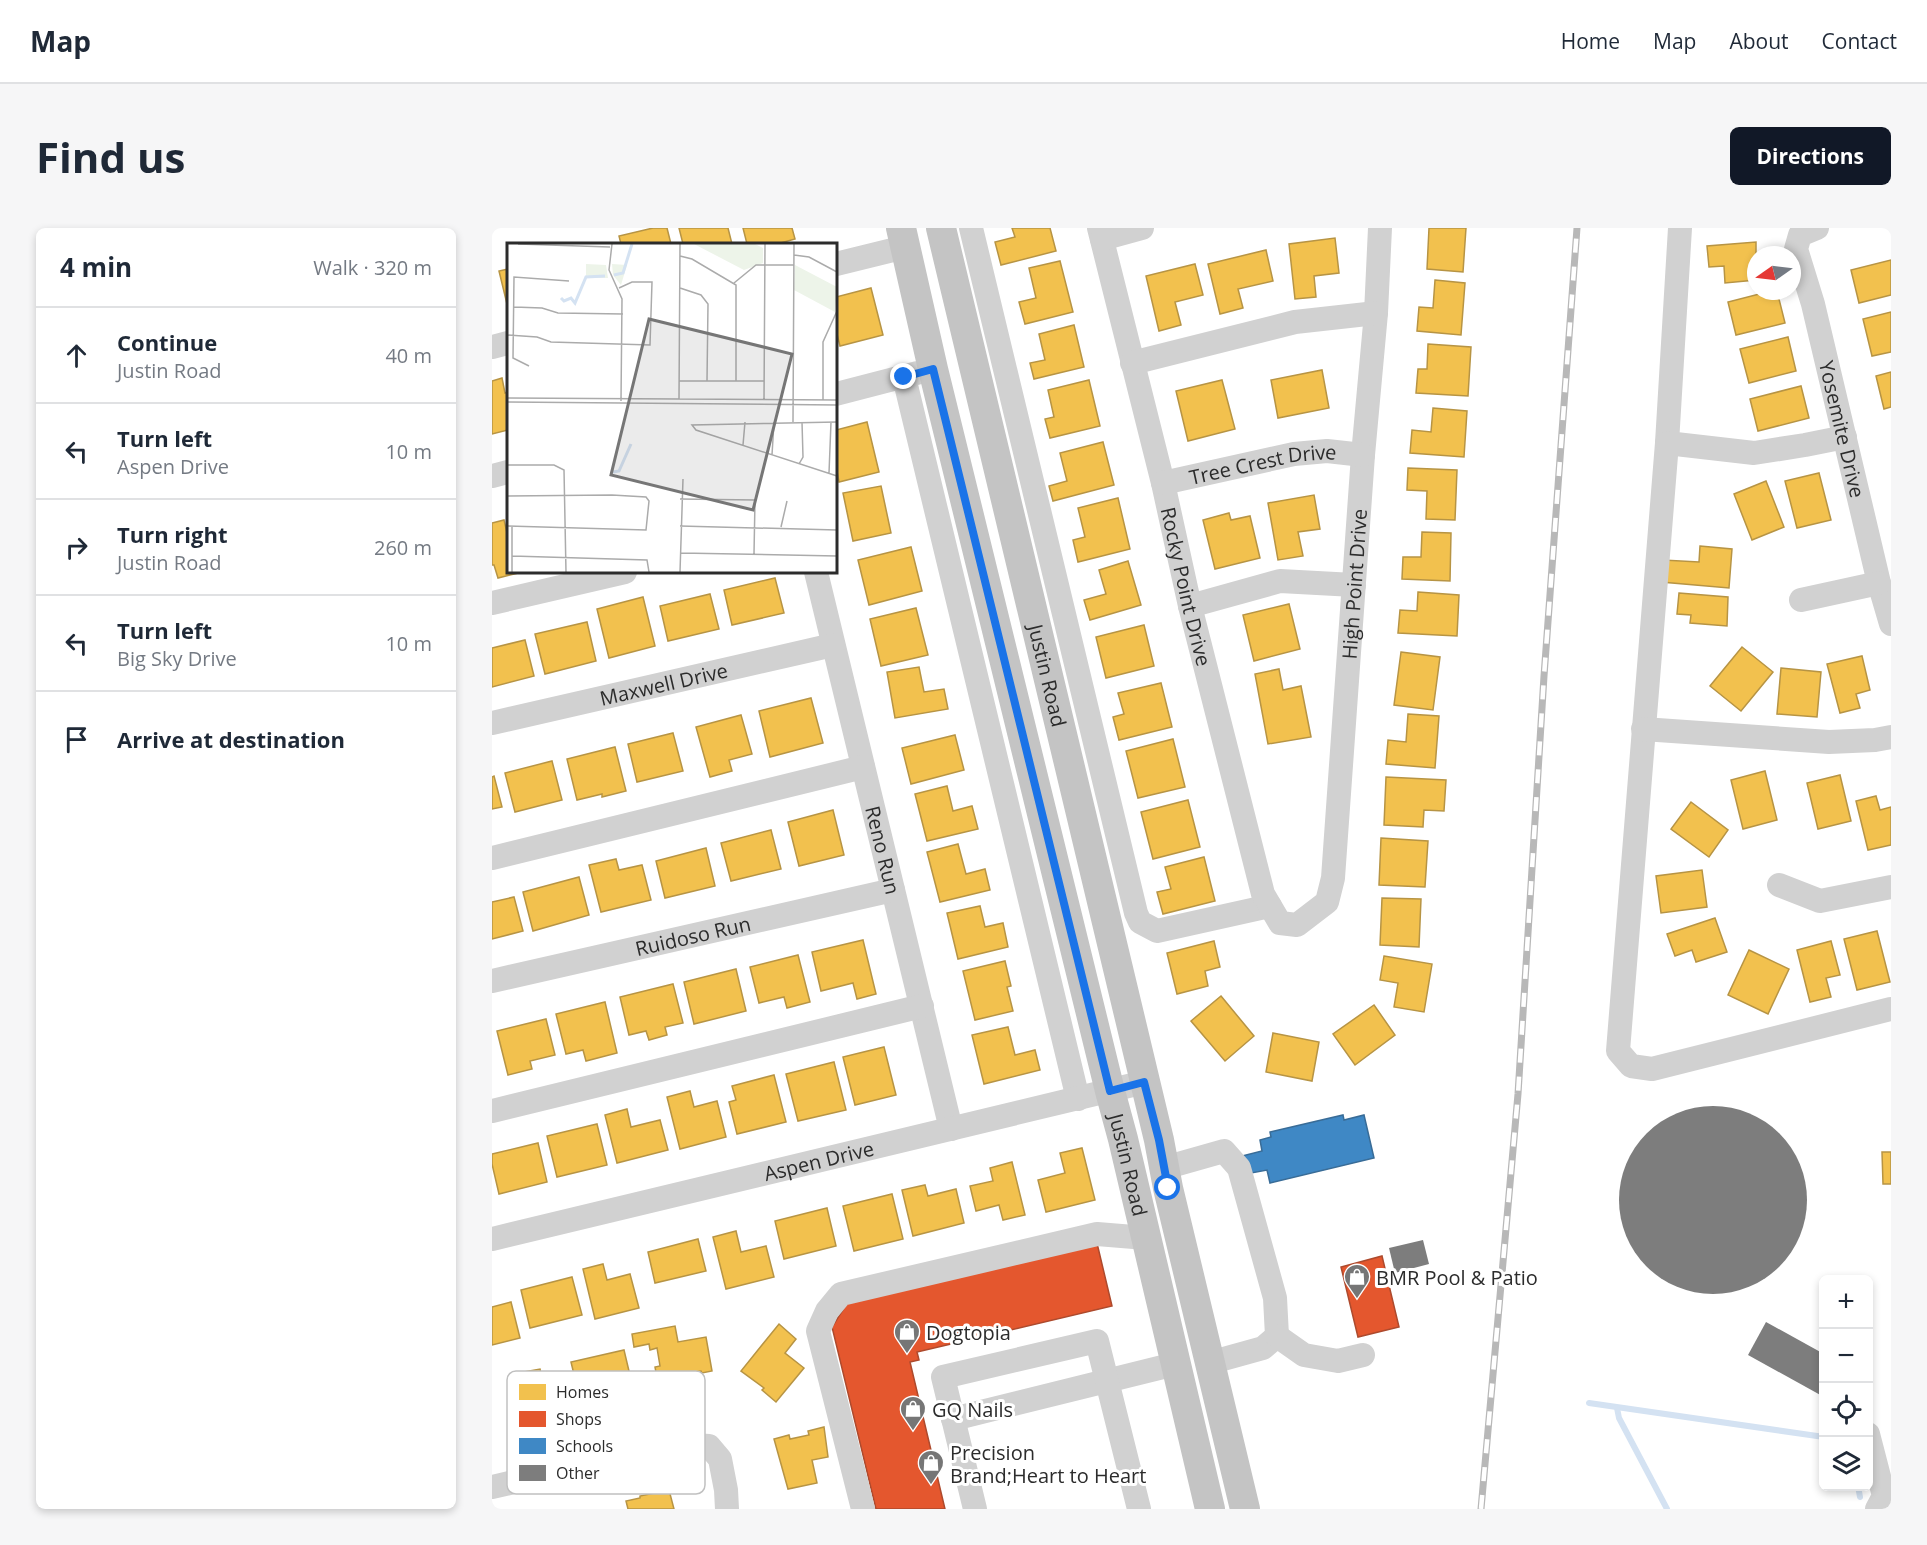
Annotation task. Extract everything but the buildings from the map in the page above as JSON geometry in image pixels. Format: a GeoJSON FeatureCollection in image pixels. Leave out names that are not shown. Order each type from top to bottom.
{"type":"FeatureCollection","features":[{"type":"Feature","properties":{"kind":"main road","name":"Justin Road"},"geometry":{"type":"LineString","coordinates":[[941,228],[1245,1509]]}},
{"type":"Feature","properties":{"kind":"main road","name":"Justin Road"},"geometry":{"type":"LineString","coordinates":[[903,237],[933,369],[1210,1509]]}},
{"type":"Feature","properties":{"kind":"main road"},"geometry":{"type":"LineString","coordinates":[[1146,1238],[1172,1290],[1185,1323],[1191,1353],[1209,1363]]}},
{"type":"Feature","properties":{"kind":"street"},"geometry":{"type":"LineString","coordinates":[[971,228],[1136,913],[1140,922],[1157,931],[1270,906]]}},
{"type":"Feature","properties":{"kind":"street"},"geometry":{"type":"LineString","coordinates":[[1101,233],[1142,228]]}},
{"type":"Feature","properties":{"kind":"street","name":"High Point Drive"},"geometry":{"type":"LineString","coordinates":[[1297,925],[1327,902],[1333,878],[1363,455],[1376,314],[1380,228]]}},
{"type":"Feature","properties":{"kind":"street"},"geometry":{"type":"LineString","coordinates":[[1680,228],[1667,443],[1618,1051],[1630,1066],[1652,1069],[1891,1009]]}},
{"type":"Feature","properties":{"kind":"street","name":"Yosemite Drive"},"geometry":{"type":"LineString","coordinates":[[1808,232],[1796,249],[1813,304],[1879,583],[1891,624]]}},
{"type":"Feature","properties":{"kind":"street","name":"Rocky Point Drive"},"geometry":{"type":"LineString","coordinates":[[1101,233],[1163,483],[1190,606],[1263,894],[1280,923],[1297,925]]}},
{"type":"Feature","properties":{"kind":"street"},"geometry":{"type":"LineString","coordinates":[[837,264],[903,237]]}},
{"type":"Feature","properties":{"kind":"street"},"geometry":{"type":"LineString","coordinates":[[1132,363],[1295,322],[1376,314]]}},
{"type":"Feature","properties":{"kind":"street"},"geometry":{"type":"LineString","coordinates":[[492,347],[507,343]]}},
{"type":"Feature","properties":{"kind":"street"},"geometry":{"type":"LineString","coordinates":[[837,394],[933,369]]}},
{"type":"Feature","properties":{"kind":"street"},"geometry":{"type":"LineString","coordinates":[[904,377],[1078,1100]]}},
{"type":"Feature","properties":{"kind":"street"},"geometry":{"type":"LineString","coordinates":[[1667,443],[1754,453],[1845,437]]}},
{"type":"Feature","properties":{"kind":"street","name":"Tree Crest Drive"},"geometry":{"type":"LineString","coordinates":[[1163,483],[1294,454],[1327,451],[1363,455]]}},
{"type":"Feature","properties":{"kind":"street"},"geometry":{"type":"LineString","coordinates":[[492,476],[507,472]]}},
{"type":"Feature","properties":{"kind":"street"},"geometry":{"type":"LineString","coordinates":[[492,603],[621,573]]}},
{"type":"Feature","properties":{"kind":"street","name":"Reno Run"},"geometry":{"type":"LineString","coordinates":[[816,573],[951,1130]]}},
{"type":"Feature","properties":{"kind":"street"},"geometry":{"type":"LineString","coordinates":[[1190,606],[1280,581],[1354,585]]}},
{"type":"Feature","properties":{"kind":"street"},"geometry":{"type":"LineString","coordinates":[[1801,600],[1879,583]]}},
{"type":"Feature","properties":{"kind":"street","name":"Maxwell Drive"},"geometry":{"type":"LineString","coordinates":[[492,723],[833,645]]}},
{"type":"Feature","properties":{"kind":"street"},"geometry":{"type":"LineString","coordinates":[[1643,729],[1829,742],[1891,737]]}},
{"type":"Feature","properties":{"kind":"street"},"geometry":{"type":"LineString","coordinates":[[492,858],[863,767]]}},
{"type":"Feature","properties":{"kind":"street"},"geometry":{"type":"LineString","coordinates":[[1779,885],[1820,901],[1891,887]]}},
{"type":"Feature","properties":{"kind":"street","name":"Ruidoso Run"},"geometry":{"type":"LineString","coordinates":[[492,981],[893,890]]}},
{"type":"Feature","properties":{"kind":"street"},"geometry":{"type":"LineString","coordinates":[[492,1111],[922,1006]]}},
{"type":"Feature","properties":{"kind":"street","name":"Aspen Drive"},"geometry":{"type":"LineString","coordinates":[[492,1239],[1078,1100],[1144,1082]]}},
{"type":"Feature","properties":{"kind":"street"},"geometry":{"type":"LineString","coordinates":[[1164,1168],[1224,1151],[1239,1168],[1275,1298],[1277,1336]]}},
{"type":"Feature","properties":{"kind":"street"},"geometry":{"type":"LineString","coordinates":[[863,1509],[818,1331],[827,1311],[841,1294],[1097,1234],[1146,1238]]}},
{"type":"Feature","properties":{"kind":"street"},"geometry":{"type":"LineString","coordinates":[[1277,1336],[1304,1355],[1338,1361],[1363,1355]]}},
{"type":"Feature","properties":{"kind":"street"},"geometry":{"type":"LineString","coordinates":[[1209,1363],[1263,1348],[1277,1336]]}},
{"type":"Feature","properties":{"kind":"street"},"geometry":{"type":"LineString","coordinates":[[975,1509],[943,1377],[1097,1341],[1139,1509]]}},
{"type":"Feature","properties":{"kind":"street"},"geometry":{"type":"LineString","coordinates":[[953,1419],[1175,1364]]}},
{"type":"Feature","properties":{"kind":"street"},"geometry":{"type":"LineString","coordinates":[[1870,1437],[1884,1496],[1877,1509]]}},
{"type":"Feature","properties":{"kind":"street"},"geometry":{"type":"LineString","coordinates":[[705,1446],[709,1446],[720,1459],[727,1509]]}},
{"type":"Feature","properties":{"kind":"street"},"geometry":{"type":"LineString","coordinates":[[492,1487],[507,1484]]}},
{"type":"Feature","properties":{"kind":"waterway"},"geometry":{"type":"LineString","coordinates":[[1589,1403],[1819,1436]]}},
{"type":"Feature","properties":{"kind":"waterway"},"geometry":{"type":"LineString","coordinates":[[1617,1408],[1619,1418],[1667,1509]]}},
{"type":"Feature","properties":{"kind":"waterway"},"geometry":{"type":"LineString","coordinates":[[1859,1491],[1860,1497]]}},
{"type":"Feature","properties":{"kind":"railway"},"geometry":{"type":"LineString","coordinates":[[1481,1509],[1518,1094],[1544,676],[1577,228]]}},
{"type":"Feature","properties":{"kind":"place","name":"BMR Pool & Patio"},"geometry":{"type":"Point","coordinates":[1357,1300]}},
{"type":"Feature","properties":{"kind":"place","name":"Dogtopia"},"geometry":{"type":"Point","coordinates":[907,1355]}},
{"type":"Feature","properties":{"kind":"place","name":"GQ Nails"},"geometry":{"type":"Point","coordinates":[913,1432]}},
{"type":"Feature","properties":{"kind":"place","name":"Precision Brand;Heart to Heart"},"geometry":{"type":"Point","coordinates":[931,1486]}},
{"type":"Feature","properties":{"kind":"route"},"geometry":{"type":"LineString","coordinates":[[904,377],[933,369],[1110,1091],[1144,1082],[1159,1140],[1168,1188]]}}]}
